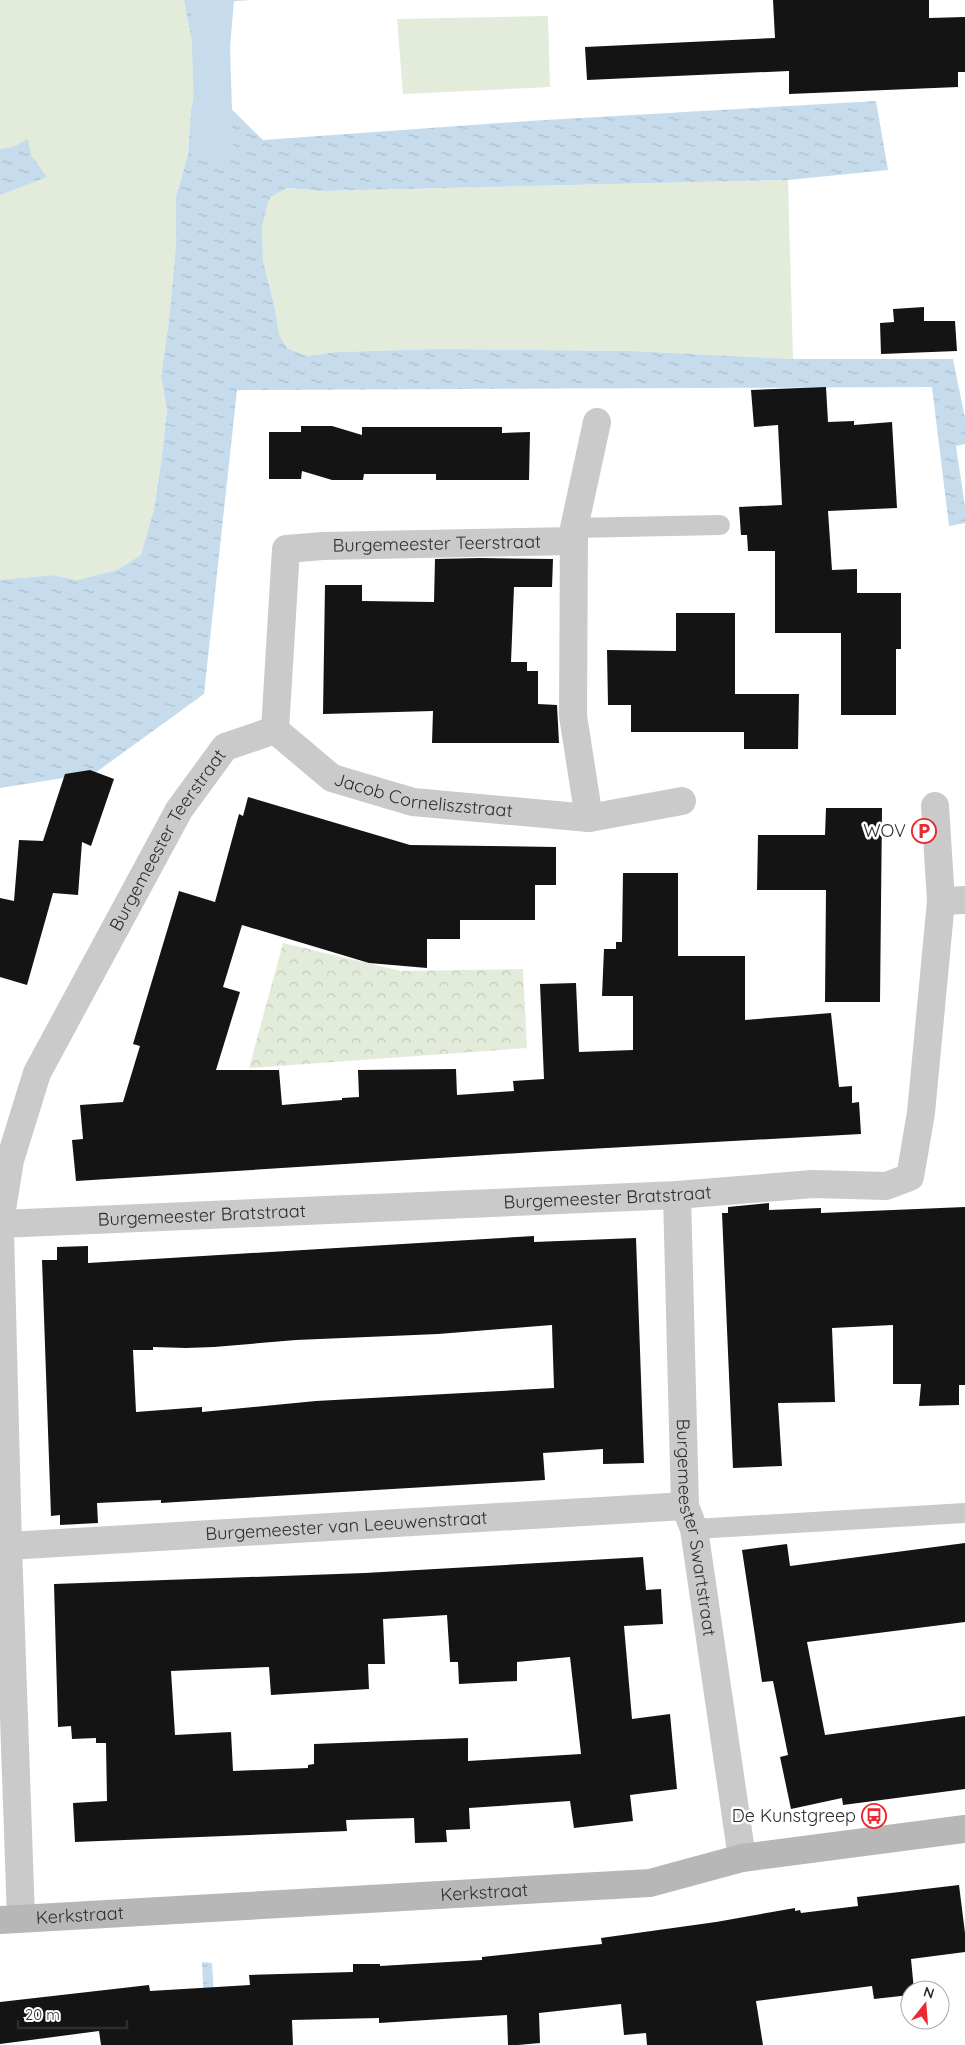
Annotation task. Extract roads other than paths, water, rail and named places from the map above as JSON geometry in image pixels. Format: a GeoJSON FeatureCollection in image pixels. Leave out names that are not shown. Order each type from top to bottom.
{"type":"FeatureCollection","features":[{"type":"Feature","properties":{"kind":"street"},"geometry":{"type":"LineString","coordinates":[[589,818],[573,716],[574,535],[597,422]]}},
{"type":"Feature","properties":{"kind":"street","name":"Burgemeester Teerstraat"},"geometry":{"type":"LineString","coordinates":[[0,1223],[10,1160],[38,1073],[179,810],[225,747],[275,730],[286,549],[574,535]]}},
{"type":"Feature","properties":{"kind":"street","name":"Jacob Corneliszstraat"},"geometry":{"type":"LineString","coordinates":[[275,730],[332,778],[413,802],[589,818],[682,801]]}},
{"type":"Feature","properties":{"kind":"street"},"geometry":{"type":"LineString","coordinates":[[935,806],[953,901]]}},
{"type":"Feature","properties":{"kind":"street","name":"Burgemeester Bratstraat"},"geometry":{"type":"LineString","coordinates":[[0,1223],[677,1195],[813,1184],[886,1186],[910,1177],[953,901]]}},
{"type":"Feature","properties":{"kind":"street","name":"Burgemeester Swartstraat"},"geometry":{"type":"LineString","coordinates":[[677,1195],[690,1518],[742,1858]]}},
{"type":"Feature","properties":{"kind":"street"},"geometry":{"type":"LineString","coordinates":[[0,1231],[8,1546],[11,1919]]}},
{"type":"Feature","properties":{"kind":"street","name":"Burgemeester van Leeuwenstraat"},"geometry":{"type":"LineString","coordinates":[[8,1546],[690,1518]]}},
{"type":"Feature","properties":{"kind":"street","name":"Kerkstraat"},"geometry":{"type":"LineString","coordinates":[[11,1919],[650,1883],[742,1858],[965,1829]]}},
{"type":"Feature","properties":{"kind":"lane"},"geometry":{"type":"LineString","coordinates":[[574,535],[720,525]]}},
{"type":"Feature","properties":{"kind":"lane"},"geometry":{"type":"LineString","coordinates":[[690,1518],[965,1513]]}},
{"type":"Feature","properties":{"kind":"water"},"geometry":{"type":"Polygon","coordinates":[[[184,0],[251,0],[221,2],[208,28],[211,89],[263,140],[528,121],[876,101],[888,170],[788,180],[323,191],[287,188],[271,197],[268,203],[262,227],[263,260],[279,334],[287,348],[307,356],[336,352],[438,349],[633,351],[793,359],[953,359],[965,418],[965,444],[956,446],[965,507],[965,523],[949,526],[932,387],[237,390],[204,694],[95,773],[0,788],[0,580],[52,575],[77,580],[117,570],[141,555],[154,509],[167,409],[161,376],[169,320],[176,245],[176,197],[188,154],[191,110],[198,75],[184,0]]]}},
{"type":"Feature","properties":{"kind":"water"},"geometry":{"type":"Polygon","coordinates":[[[28,139],[31,155],[47,177],[0,195],[0,149],[13,147],[28,139]]]}},
{"type":"Feature","properties":{"kind":"water"},"geometry":{"type":"Polygon","coordinates":[[[202,1962],[212,1963],[217,2045],[206,2045],[202,1962]]]}},
{"type":"Feature","properties":{"kind":"waterway"},"geometry":{"type":"LineString","coordinates":[[214,142],[211,46],[215,0]]}},
{"type":"Feature","properties":{"kind":"place","name":"WOV"},"geometry":{"type":"Point","coordinates":[924,831]}},
{"type":"Feature","properties":{"kind":"place","name":"De Kunstgreep"},"geometry":{"type":"Point","coordinates":[874,1816]}}]}
